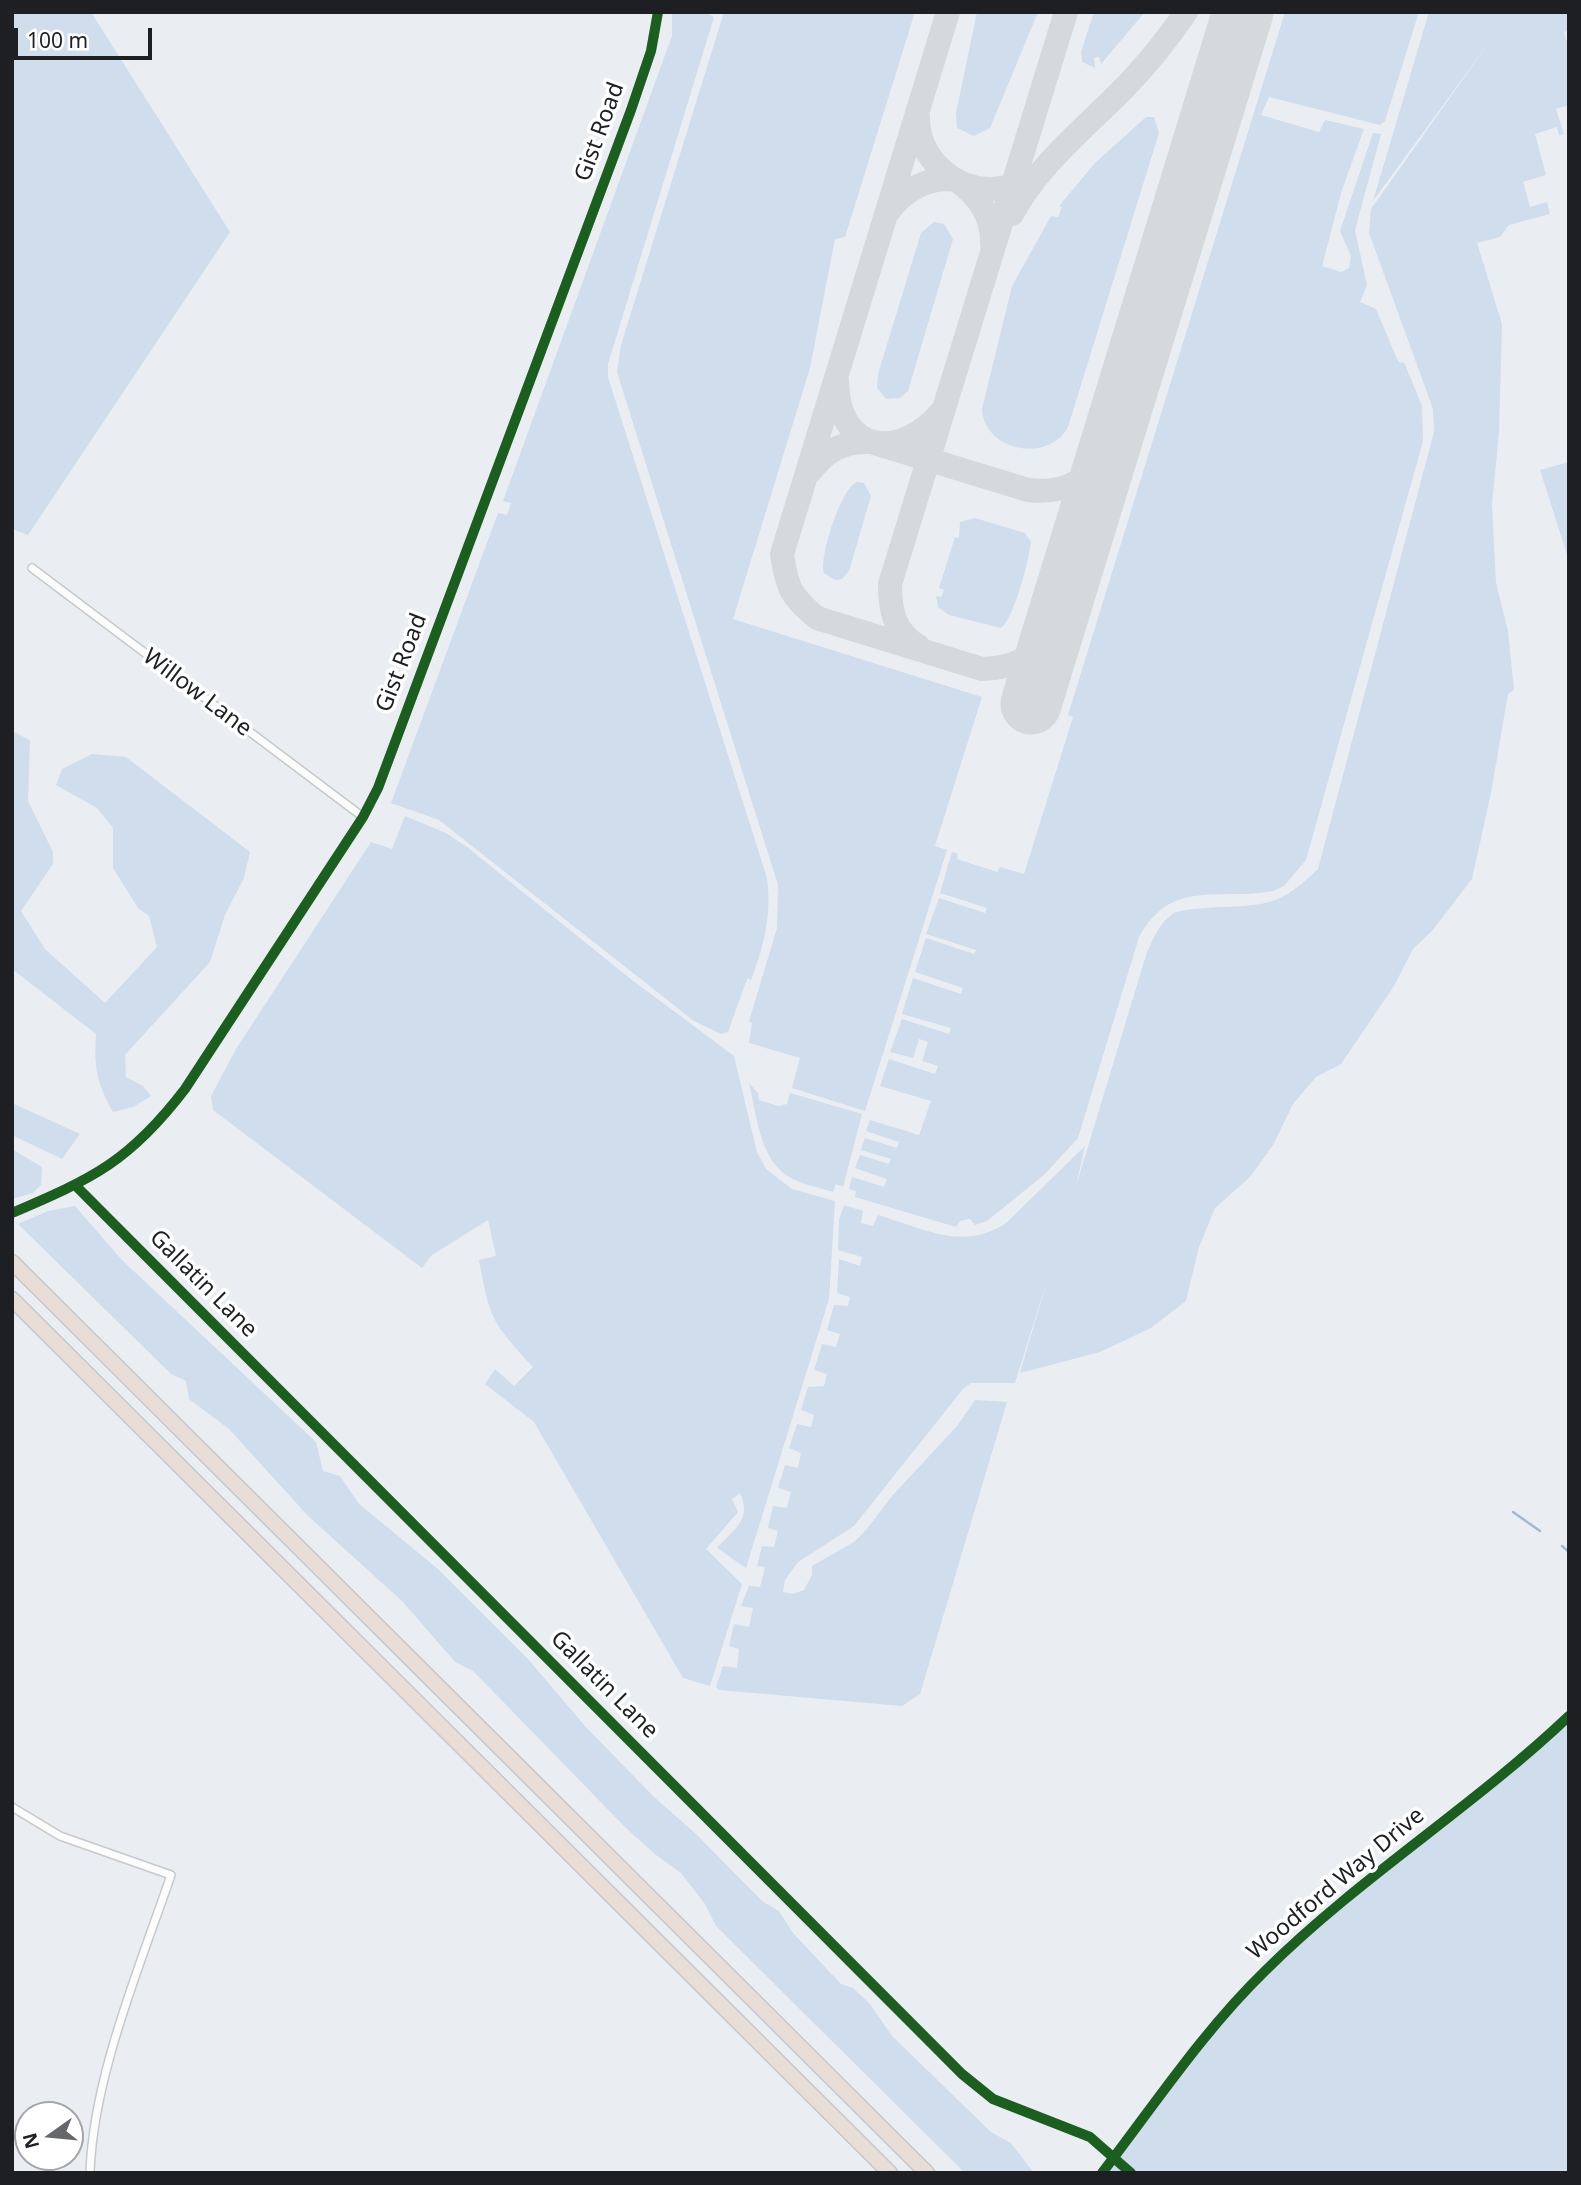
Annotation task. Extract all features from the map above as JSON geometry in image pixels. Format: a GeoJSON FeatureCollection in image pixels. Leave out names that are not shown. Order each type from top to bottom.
{"type":"FeatureCollection","features":[{"type":"Feature","properties":{"kind":"highway"},"geometry":{"type":"LineString","coordinates":[[12,1262],[927,2173]]}},
{"type":"Feature","properties":{"kind":"highway"},"geometry":{"type":"LineString","coordinates":[[12,1299],[890,2173]]}},
{"type":"Feature","properties":{"kind":"street","name":"Gist Road"},"geometry":{"type":"LineString","coordinates":[[12,1213],[76,1186],[134,1148],[156,1126],[185,1089],[363,817],[377,788],[626,123],[651,51],[658,12]]}},
{"type":"Feature","properties":{"kind":"street","name":"Willow Lane"},"geometry":{"type":"LineString","coordinates":[[32,568],[363,817]]}},
{"type":"Feature","properties":{"kind":"street","name":"Gallatin Lane"},"geometry":{"type":"LineString","coordinates":[[76,1186],[962,2074],[993,2099],[1079,2131],[1131,2173]]}},
{"type":"Feature","properties":{"kind":"street","name":"Woodford Way Drive"},"geometry":{"type":"LineString","coordinates":[[1102,2173],[1192,2055],[1265,1970],[1344,1900],[1569,1716]]}},
{"type":"Feature","properties":{"kind":"street"},"geometry":{"type":"LineString","coordinates":[[12,1807],[60,1836],[171,1875],[102,2085],[91,2142],[90,2173]]}},
{"type":"Feature","properties":{"kind":"shaded area"},"geometry":{"type":"Polygon","coordinates":[[[12,12],[91,12],[230,232],[28,535],[12,529],[12,12]]]}},
{"type":"Feature","properties":{"kind":"shaded area"},"geometry":{"type":"Polygon","coordinates":[[[672,12],[705,12],[714,17],[608,364],[608,377],[767,878],[768,917],[760,955],[751,980],[748,978],[745,984],[728,1032],[721,1034],[694,1021],[439,820],[391,803],[498,513],[507,515],[511,503],[503,501],[672,36],[672,12]]]}},
{"type":"Feature","properties":{"kind":"shaded area"},"geometry":{"type":"Polygon","coordinates":[[[724,12],[915,12],[845,237],[835,239],[810,368],[733,619],[982,697],[935,846],[947,850],[865,1111],[792,1088],[800,1058],[749,1043],[752,1023],[749,1021],[777,928],[778,885],[617,372],[621,345],[724,12]]]}},
{"type":"Feature","properties":{"kind":"shaded area"},"geometry":{"type":"Polygon","coordinates":[[[977,12],[1038,12],[990,128],[974,136],[957,128],[956,113],[977,12]]]}},
{"type":"Feature","properties":{"kind":"shaded area"},"geometry":{"type":"Polygon","coordinates":[[[1094,12],[1145,12],[1101,64],[1099,57],[1094,58],[1095,68],[1082,62],[1081,52],[1094,12]]]}},
{"type":"Feature","properties":{"kind":"shaded area"},"geometry":{"type":"Polygon","coordinates":[[[1285,12],[1419,12],[1385,121],[1380,125],[1269,97],[1261,115],[1319,132],[1325,120],[1364,129],[1342,190],[1322,266],[1341,272],[1349,268],[1351,256],[1340,231],[1373,133],[1381,134],[1355,230],[1367,285],[1360,302],[1376,309],[1397,359],[1400,363],[1404,362],[1422,406],[1423,441],[1306,860],[1284,886],[1273,891],[1214,894],[1181,899],[1166,906],[1152,918],[1139,937],[1078,1138],[1045,1174],[987,1221],[975,1225],[970,1219],[960,1221],[956,1227],[855,1197],[856,1191],[849,1189],[852,1177],[884,1187],[887,1179],[855,1168],[860,1155],[889,1164],[891,1159],[861,1150],[865,1138],[897,1148],[899,1142],[866,1131],[870,1120],[919,1135],[931,1101],[880,1086],[889,1059],[935,1074],[938,1066],[922,1061],[928,1042],[919,1039],[913,1058],[890,1052],[902,1019],[949,1034],[951,1028],[902,1014],[913,978],[961,994],[963,988],[915,972],[926,938],[974,954],[976,950],[926,934],[939,898],[985,913],[987,908],[940,893],[952,852],[958,854],[957,859],[997,872],[1000,867],[1024,874],[1073,717],[1068,715],[1285,12]]]}},
{"type":"Feature","properties":{"kind":"shaded area"},"geometry":{"type":"Polygon","coordinates":[[[1429,12],[1569,12],[1569,30],[1564,32],[1569,49],[1569,105],[1556,109],[1564,134],[1559,135],[1557,127],[1535,134],[1546,175],[1523,182],[1530,207],[1547,202],[1550,214],[1509,225],[1500,237],[1477,243],[1502,324],[1499,433],[1492,504],[1496,583],[1508,631],[1514,690],[1508,694],[1491,793],[1472,879],[1432,931],[1413,949],[1394,986],[1341,1064],[1316,1077],[1293,1104],[1273,1145],[1250,1177],[1215,1208],[1199,1247],[1186,1301],[1151,1328],[1100,1352],[1020,1373],[1049,1274],[1015,1383],[971,1383],[963,1389],[854,1526],[798,1562],[785,1580],[783,1592],[793,1594],[804,1590],[812,1575],[812,1566],[854,1542],[866,1530],[892,1496],[957,1426],[975,1400],[1007,1402],[920,1694],[902,1706],[719,1690],[716,1687],[723,1666],[737,1668],[739,1649],[729,1646],[734,1624],[749,1627],[753,1608],[741,1606],[749,1586],[760,1587],[765,1567],[757,1566],[762,1546],[774,1547],[778,1531],[768,1528],[773,1506],[787,1508],[791,1492],[778,1488],[785,1465],[798,1468],[801,1453],[789,1448],[797,1424],[811,1427],[814,1415],[801,1410],[808,1387],[824,1386],[827,1374],[814,1370],[822,1344],[836,1347],[840,1334],[827,1330],[834,1305],[848,1306],[850,1297],[837,1293],[839,1259],[860,1266],[862,1257],[838,1250],[839,1220],[844,1205],[863,1211],[861,1223],[873,1226],[878,1215],[943,1235],[974,1236],[990,1232],[1006,1223],[1085,1146],[1076,1186],[1147,952],[1161,925],[1169,916],[1182,911],[1254,905],[1278,899],[1303,883],[1318,869],[1434,432],[1433,409],[1369,233],[1371,209],[1493,37],[1373,201],[1429,12]]]}},
{"type":"Feature","properties":{"kind":"shaded area"},"geometry":{"type":"Polygon","coordinates":[[[1146,117],[1154,117],[1159,133],[1068,427],[1059,439],[1046,446],[1018,448],[1005,443],[993,435],[985,423],[982,409],[1012,286],[1051,216],[1058,217],[1062,207],[1059,206],[1095,163],[1146,117]]]}},
{"type":"Feature","properties":{"kind":"shaded area"},"geometry":{"type":"Polygon","coordinates":[[[934,222],[944,224],[953,239],[908,391],[900,398],[886,399],[877,388],[878,374],[921,233],[934,222]]]}},
{"type":"Feature","properties":{"kind":"shaded area"},"geometry":{"type":"Polygon","coordinates":[[[1569,462],[1569,561],[1540,470],[1569,462]]]}},
{"type":"Feature","properties":{"kind":"shaded area"},"geometry":{"type":"Polygon","coordinates":[[[857,482],[864,483],[871,496],[849,571],[842,579],[835,580],[824,573],[828,539],[844,496],[857,482]]]}},
{"type":"Feature","properties":{"kind":"shaded area"},"geometry":{"type":"Polygon","coordinates":[[[975,518],[1025,533],[1031,542],[1016,601],[1001,628],[949,615],[938,607],[936,596],[941,597],[944,590],[939,588],[955,537],[959,538],[960,522],[975,518]]]}},
{"type":"Feature","properties":{"kind":"shaded area"},"geometry":{"type":"Polygon","coordinates":[[[12,731],[30,740],[28,801],[53,852],[53,864],[21,911],[45,949],[105,1003],[157,947],[149,916],[138,908],[113,868],[113,828],[97,808],[56,785],[62,769],[92,754],[126,757],[250,852],[244,878],[225,915],[210,962],[125,1055],[126,1077],[143,1086],[151,1096],[133,1107],[113,1112],[107,1101],[97,1074],[96,1034],[12,969],[12,731]]]}},
{"type":"Feature","properties":{"kind":"shaded area"},"geometry":{"type":"Polygon","coordinates":[[[405,816],[446,833],[467,847],[632,980],[734,1056],[757,1152],[766,1169],[792,1189],[835,1201],[829,1299],[746,1568],[717,1548],[743,1517],[740,1493],[732,1499],[738,1512],[706,1549],[742,1584],[710,1686],[683,1678],[534,1422],[485,1384],[495,1369],[514,1386],[533,1367],[501,1329],[486,1296],[479,1260],[496,1256],[488,1220],[432,1255],[422,1268],[213,1110],[211,1096],[236,1049],[371,842],[392,849],[405,816]]]}},
{"type":"Feature","properties":{"kind":"shaded area"},"geometry":{"type":"Polygon","coordinates":[[[749,1083],[758,1093],[759,1100],[778,1106],[787,1104],[790,1093],[862,1114],[843,1187],[836,1184],[833,1192],[809,1185],[791,1178],[777,1167],[760,1133],[749,1083]]]}},
{"type":"Feature","properties":{"kind":"shaded area"},"geometry":{"type":"Polygon","coordinates":[[[12,1103],[80,1134],[62,1159],[12,1135],[12,1103]]]}},
{"type":"Feature","properties":{"kind":"shaded area"},"geometry":{"type":"Polygon","coordinates":[[[12,1149],[42,1167],[41,1185],[33,1193],[12,1199],[12,1149]]]}},
{"type":"Feature","properties":{"kind":"shaded area"},"geometry":{"type":"Polygon","coordinates":[[[75,1206],[122,1260],[316,1442],[323,1471],[340,1476],[359,1504],[438,1569],[528,1659],[585,1726],[653,1796],[696,1834],[762,1901],[779,1911],[793,1933],[841,1984],[853,1988],[870,2004],[892,2036],[991,2132],[1011,2143],[1034,2173],[965,2173],[716,1926],[705,1904],[681,1873],[627,1829],[473,1671],[455,1662],[402,1601],[308,1516],[229,1429],[189,1399],[186,1381],[171,1374],[18,1224],[48,1211],[75,1206]]]}},
{"type":"Feature","properties":{"kind":"shaded area"},"geometry":{"type":"Polygon","coordinates":[[[1569,1716],[1569,2173],[1102,2173],[1191,2055],[1265,1971],[1569,1716]]]}},
{"type":"Feature","properties":{"kind":"waterway"},"geometry":{"type":"LineString","coordinates":[[1513,1512],[1540,1531]]}},
{"type":"Feature","properties":{"kind":"waterway"},"geometry":{"type":"LineString","coordinates":[[1562,1546],[1569,1552]]}},
{"type":"Feature","properties":{"kind":"taxiway"},"geometry":{"type":"LineString","coordinates":[[948,12],[782,554],[791,590],[817,618],[982,669],[1014,664],[1022,660],[1052,631]]}},
{"type":"Feature","properties":{"kind":"taxiway"},"geometry":{"type":"LineString","coordinates":[[918,646],[903,634],[895,620],[890,584],[1066,12]]}},
{"type":"Feature","properties":{"kind":"taxiway"},"geometry":{"type":"LineString","coordinates":[[1012,214],[1037,177],[1136,75],[1186,12]]}},
{"type":"Feature","properties":{"kind":"taxiway"},"geometry":{"type":"LineString","coordinates":[[918,117],[920,136],[928,153],[939,167],[953,178],[969,186],[987,189],[1005,187],[1023,180]]}},
{"type":"Feature","properties":{"kind":"taxiway"},"geometry":{"type":"LineString","coordinates":[[889,211],[895,203],[918,186],[936,180],[956,180],[983,208],[990,224],[992,244]]}},
{"type":"Feature","properties":{"kind":"taxiway"},"geometry":{"type":"LineString","coordinates":[[837,382],[840,406],[848,424],[860,436],[874,442],[890,443],[908,438],[925,428],[941,412]]}},
{"type":"Feature","properties":{"kind":"taxiway"},"geometry":{"type":"LineString","coordinates":[[810,472],[822,458],[836,448],[852,443],[871,442],[1028,490],[1055,490],[1067,487],[1086,475],[1110,444]]}},
{"type":"Feature","properties":{"kind":"runway"},"geometry":{"type":"LineString","coordinates":[[1031,704],[1243,12]]}},
{"type":"Feature","properties":{"kind":"cycle path"},"geometry":{"type":"LineString","coordinates":[[12,1213],[66,1189],[109,1165],[128,1151],[165,1114],[185,1089],[363,817],[378,788],[631,110],[651,51],[658,12]]}},
{"type":"Feature","properties":{"kind":"cycle path"},"geometry":{"type":"LineString","coordinates":[[76,1186],[962,2074],[993,2099],[1090,2137],[1131,2173]]}},
{"type":"Feature","properties":{"kind":"cycle path"},"geometry":{"type":"LineString","coordinates":[[1102,2173],[1201,2042],[1266,1970],[1339,1904],[1494,1781],[1569,1716]]}}]}
